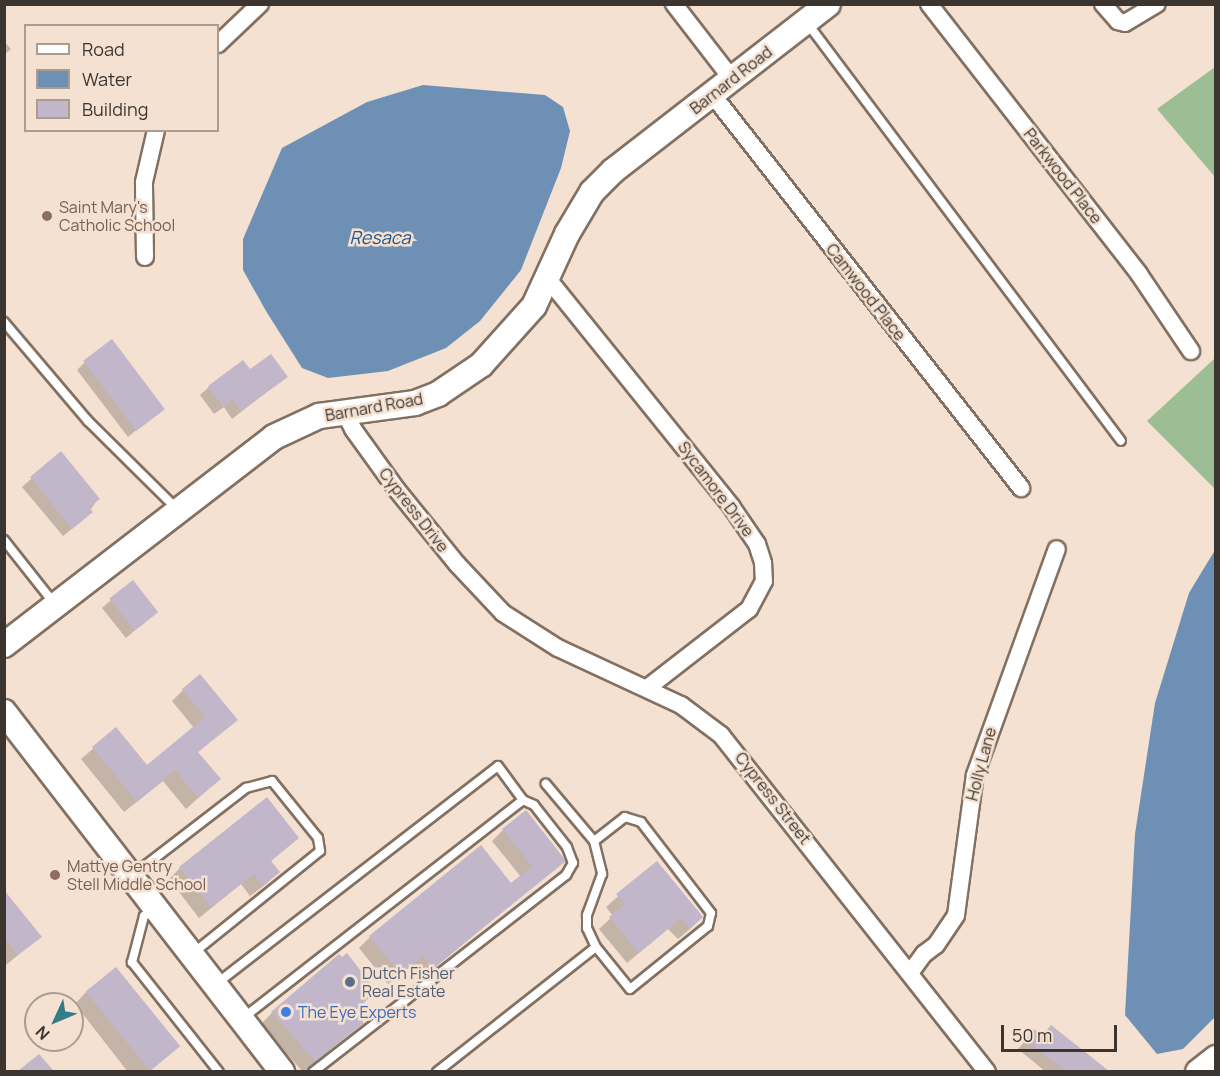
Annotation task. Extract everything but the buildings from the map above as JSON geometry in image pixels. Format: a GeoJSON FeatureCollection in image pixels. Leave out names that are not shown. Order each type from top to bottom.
{"type":"FeatureCollection","features":[{"type":"Feature","properties":{"kind":"street"},"geometry":{"type":"LineString","coordinates":[[674,4],[732,79]]}},
{"type":"Feature","properties":{"kind":"street","name":"Parkwood Place"},"geometry":{"type":"LineString","coordinates":[[929,4],[1139,274],[1191,351]]}},
{"type":"Feature","properties":{"kind":"street"},"geometry":{"type":"LineString","coordinates":[[1103,4],[1118,21],[1125,23],[1157,4]]}},
{"type":"Feature","properties":{"kind":"street"},"geometry":{"type":"LineString","coordinates":[[219,43],[251,7]]}},
{"type":"Feature","properties":{"kind":"street","name":"Barnard Road"},"geometry":{"type":"LineString","coordinates":[[4,645],[274,437],[319,416],[415,403],[460,381],[518,328],[548,279],[567,234],[592,192],[613,171],[818,10]]}},
{"type":"Feature","properties":{"kind":"street","name":"Camwood Place"},"geometry":{"type":"LineString","coordinates":[[712,94],[1021,488]]}},
{"type":"Feature","properties":{"kind":"street"},"geometry":{"type":"LineString","coordinates":[[145,257],[144,182],[156,132]]}},
{"type":"Feature","properties":{"kind":"street","name":"Sycamore Drive"},"geometry":{"type":"LineString","coordinates":[[548,279],[731,506],[757,544],[763,563],[764,580],[749,609],[647,688]]}},
{"type":"Feature","properties":{"kind":"street","name":"Cypress Drive"},"geometry":{"type":"LineString","coordinates":[[344,411],[352,429],[398,490],[493,604]]}},
{"type":"Feature","properties":{"kind":"street","name":"Holly Lane"},"geometry":{"type":"LineString","coordinates":[[910,973],[936,945],[956,915],[975,775],[1057,549]]}},
{"type":"Feature","properties":{"kind":"street","name":"Cypress Street"},"geometry":{"type":"LineString","coordinates":[[493,604],[539,638],[647,688],[702,719],[738,753],[987,1071]]}},
{"type":"Feature","properties":{"kind":"street"},"geometry":{"type":"LineString","coordinates":[[4,712],[282,1071]]}},
{"type":"Feature","properties":{"kind":"street"},"geometry":{"type":"LineString","coordinates":[[1198,1071],[1215,1058]]}},
{"type":"Feature","properties":{"kind":"lane"},"geometry":{"type":"LineString","coordinates":[[818,10],[1121,441]]}},
{"type":"Feature","properties":{"kind":"lane"},"geometry":{"type":"LineString","coordinates":[[4,322],[88,421],[178,510]]}},
{"type":"Feature","properties":{"kind":"lane"},"geometry":{"type":"LineString","coordinates":[[4,540],[56,605]]}},
{"type":"Feature","properties":{"kind":"lane"},"geometry":{"type":"LineString","coordinates":[[215,985],[498,766],[523,800],[534,805],[567,847],[573,863],[566,875],[313,1071]]}},
{"type":"Feature","properties":{"kind":"lane"},"geometry":{"type":"LineString","coordinates":[[131,876],[246,788],[272,781],[318,838],[320,851],[192,954]]}},
{"type":"Feature","properties":{"kind":"lane"},"geometry":{"type":"LineString","coordinates":[[546,784],[594,841],[602,874],[587,915],[587,928],[596,947],[630,989],[708,927],[711,913],[641,822],[625,817],[594,841]]}},
{"type":"Feature","properties":{"kind":"lane"},"geometry":{"type":"LineString","coordinates":[[242,1019],[523,800]]}},
{"type":"Feature","properties":{"kind":"lane"},"geometry":{"type":"LineString","coordinates":[[155,908],[144,916],[132,962],[219,1071]]}},
{"type":"Feature","properties":{"kind":"lane"},"geometry":{"type":"LineString","coordinates":[[437,1071],[596,947]]}},
{"type":"Feature","properties":{"kind":"green space"},"geometry":{"type":"Polygon","coordinates":[[[1215,67],[1215,177],[1157,109],[1215,67]]]}},
{"type":"Feature","properties":{"kind":"green space"},"geometry":{"type":"Polygon","coordinates":[[[1215,358],[1215,489],[1147,421],[1215,358]]]}},
{"type":"Feature","properties":{"kind":"water","name":"Resaca"},"geometry":{"type":"Polygon","coordinates":[[[423,85],[545,95],[563,107],[570,131],[561,168],[521,270],[480,321],[446,348],[388,371],[328,378],[302,368],[266,311],[243,270],[243,239],[282,148],[367,102],[423,85]]]}},
{"type":"Feature","properties":{"kind":"water"},"geometry":{"type":"Polygon","coordinates":[[[1215,550],[1215,1017],[1183,1049],[1157,1054],[1125,1015],[1135,834],[1155,703],[1189,593],[1215,550]]]}},
{"type":"Feature","properties":{"kind":"place","name":"Saint Mary's Catholic School"},"geometry":{"type":"Point","coordinates":[47,216]}},
{"type":"Feature","properties":{"kind":"place","name":"Mattye Gentry Stell Middle School"},"geometry":{"type":"Point","coordinates":[55,875]}},
{"type":"Feature","properties":{"kind":"place","name":"Dutch Fisher Real Estate"},"geometry":{"type":"Point","coordinates":[350,982]}},
{"type":"Feature","properties":{"kind":"place","name":"The Eye Experts"},"geometry":{"type":"Point","coordinates":[286,1012]}}]}
